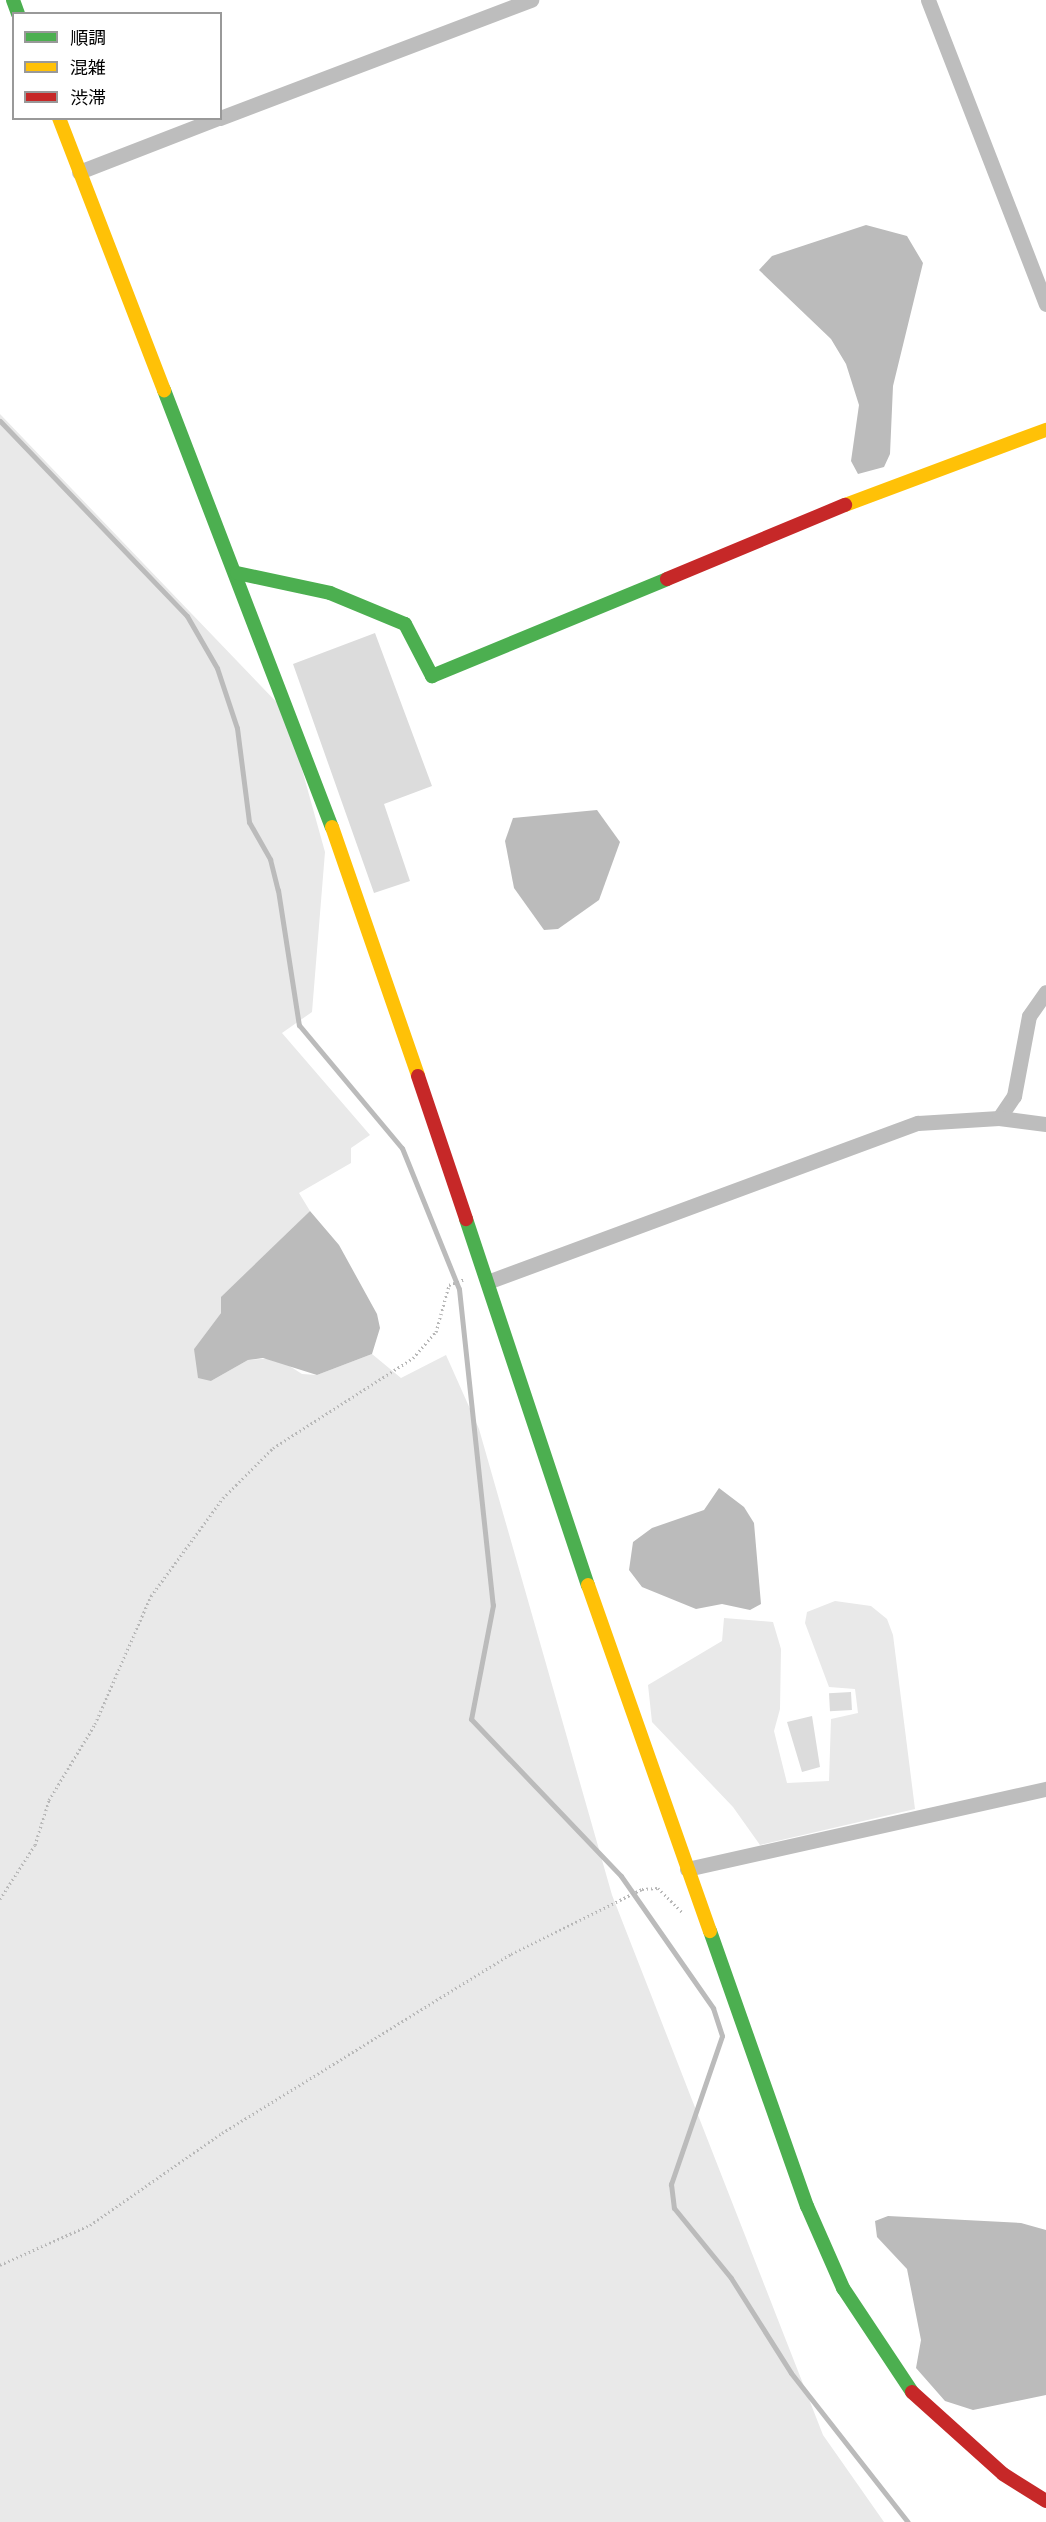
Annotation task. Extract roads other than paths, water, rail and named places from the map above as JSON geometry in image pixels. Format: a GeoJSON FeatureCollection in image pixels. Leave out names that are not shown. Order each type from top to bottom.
{"type":"FeatureCollection","features":[{"type":"Feature","properties":{"kind":"street"},"geometry":{"type":"LineString","coordinates":[[222,117],[531,0]]}},
{"type":"Feature","properties":{"kind":"street"},"geometry":{"type":"LineString","coordinates":[[928,0],[1046,304]]}},
{"type":"Feature","properties":{"kind":"street"},"geometry":{"type":"LineString","coordinates":[[59,120],[237,573],[363,907],[490,1281],[561,1509],[703,1920],[770,2110],[843,2288],[917,2400],[1003,2474],[1046,2501]]}},
{"type":"Feature","properties":{"kind":"street"},"geometry":{"type":"LineString","coordinates":[[79,172],[214,120]]}},
{"type":"Feature","properties":{"kind":"street"},"geometry":{"type":"LineString","coordinates":[[237,573],[330,593],[405,624],[432,676],[883,489],[1046,430]]}},
{"type":"Feature","properties":{"kind":"street"},"geometry":{"type":"LineString","coordinates":[[999,1118],[1014,1096],[1029,1016],[1046,992]]}},
{"type":"Feature","properties":{"kind":"street"},"geometry":{"type":"LineString","coordinates":[[490,1281],[918,1123],[999,1118],[1046,1124]]}},
{"type":"Feature","properties":{"kind":"street"},"geometry":{"type":"LineString","coordinates":[[687,1869],[1046,1789]]}},
{"type":"Feature","properties":{"kind":"waterway"},"geometry":{"type":"LineString","coordinates":[[0,421],[187,616],[217,668],[237,728],[249,822],[270,859],[278,890],[299,1025],[402,1148],[459,1289],[493,1605],[471,1719],[621,1876],[713,2008],[722,2036],[671,2184],[674,2208],[731,2278],[791,2373],[908,2522]]}}]}
